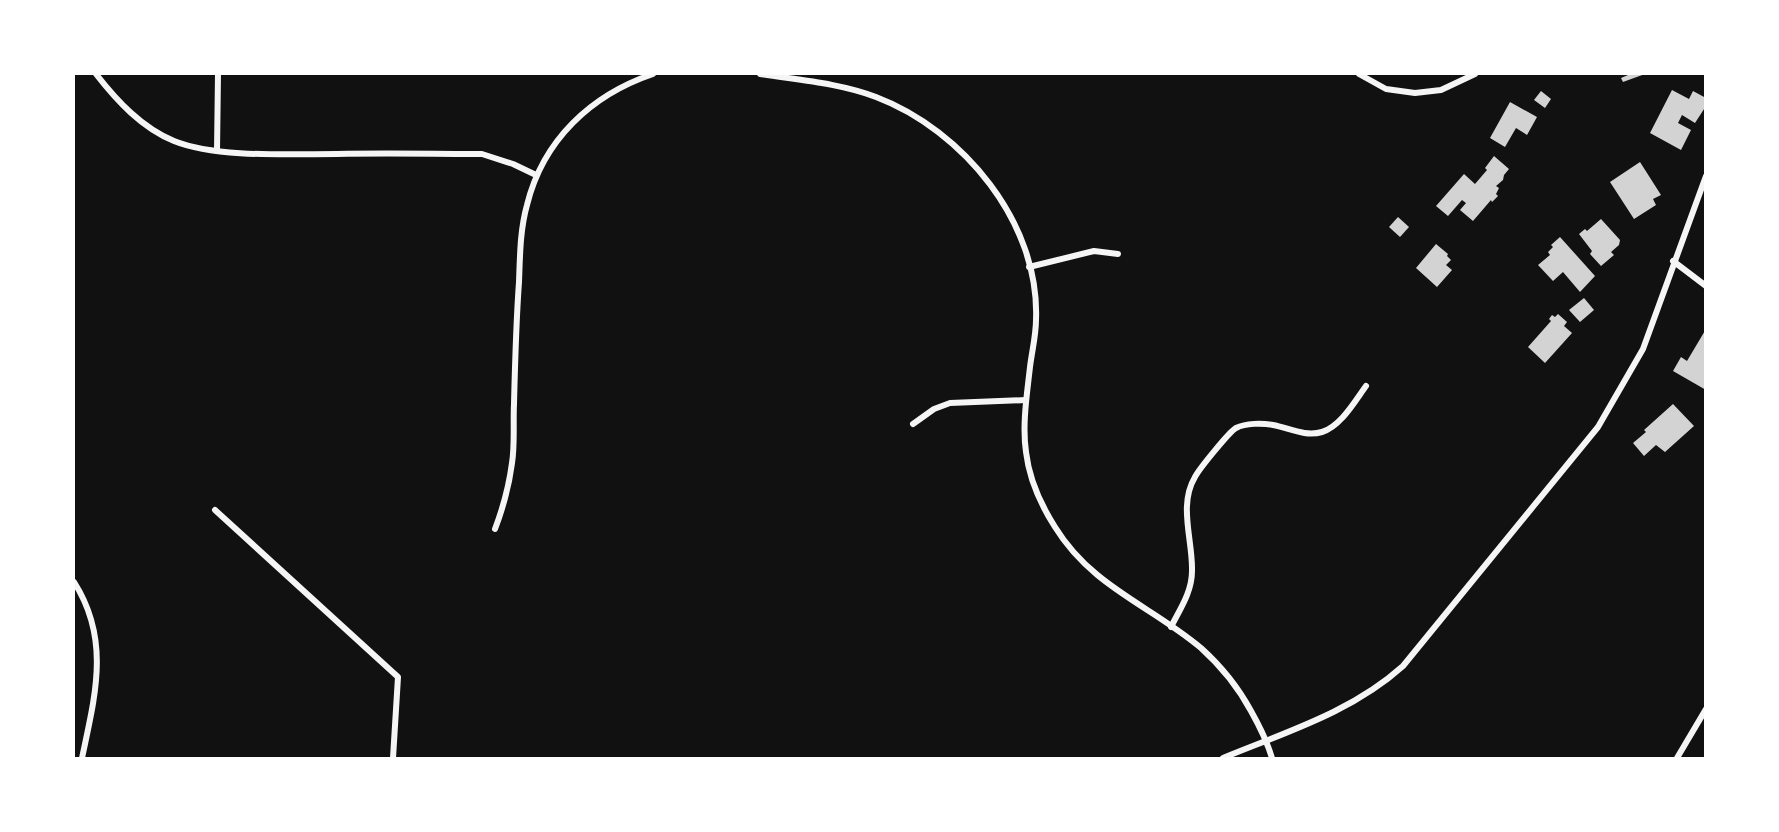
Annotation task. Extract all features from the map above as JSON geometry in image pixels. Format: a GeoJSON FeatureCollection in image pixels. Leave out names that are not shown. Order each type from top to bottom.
{"type":"FeatureCollection","features":[{"type":"Feature","properties":{"kind":"street"},"geometry":{"type":"LineString","coordinates":[[96,74],[108,90],[134,116],[152,130],[187,146],[217,151],[289,154],[482,154],[513,164],[537,176]]}},
{"type":"Feature","properties":{"kind":"street"},"geometry":{"type":"LineString","coordinates":[[217,151],[218,74]]}},
{"type":"Feature","properties":{"kind":"street"},"geometry":{"type":"LineString","coordinates":[[495,529],[504,505],[512,462],[516,319],[521,238],[526,206],[537,176],[561,135],[587,109],[618,88],[653,74]]}},
{"type":"Feature","properties":{"kind":"street"},"geometry":{"type":"LineString","coordinates":[[760,74],[857,91],[895,105],[932,127],[965,154],[993,188],[1015,226],[1029,267],[1036,298],[1036,320],[1026,400],[1025,451],[1037,490],[1055,527],[1067,544],[1110,587],[1200,648],[1226,673],[1267,740],[1272,759]]}},
{"type":"Feature","properties":{"kind":"street"},"geometry":{"type":"LineString","coordinates":[[1359,74],[1386,89],[1415,93],[1441,90],[1475,74]]}},
{"type":"Feature","properties":{"kind":"street"},"geometry":{"type":"LineString","coordinates":[[1223,759],[1346,707],[1381,685],[1403,666],[1598,428],[1643,349],[1706,176]]}},
{"type":"Feature","properties":{"kind":"street"},"geometry":{"type":"LineString","coordinates":[[1029,267],[1094,251],[1119,254]]}},
{"type":"Feature","properties":{"kind":"street"},"geometry":{"type":"LineString","coordinates":[[1674,261],[1706,286]]}},
{"type":"Feature","properties":{"kind":"street"},"geometry":{"type":"LineString","coordinates":[[1171,627],[1189,592],[1191,582],[1187,494],[1195,476],[1235,429],[1248,425],[1272,425],[1302,433],[1311,434],[1324,431],[1339,420],[1366,386]]}},
{"type":"Feature","properties":{"kind":"street"},"geometry":{"type":"LineString","coordinates":[[913,424],[934,409],[950,403],[1026,400]]}},
{"type":"Feature","properties":{"kind":"street"},"geometry":{"type":"LineString","coordinates":[[215,510],[398,677],[393,759]]}},
{"type":"Feature","properties":{"kind":"street"},"geometry":{"type":"LineString","coordinates":[[74,582],[92,619],[97,647],[97,676],[82,759]]}},
{"type":"Feature","properties":{"kind":"street"},"geometry":{"type":"LineString","coordinates":[[1677,759],[1706,709]]}},
{"type":"Feature","properties":{"kind":"building"},"geometry":{"type":"Polygon","coordinates":[[[1628,74],[1645,74],[1623,82],[1621,78],[1628,74]]]}},
{"type":"Feature","properties":{"kind":"building"},"geometry":{"type":"Polygon","coordinates":[[[1672,90],[1689,99],[1693,91],[1706,98],[1706,106],[1695,123],[1682,115],[1678,123],[1691,130],[1681,150],[1650,133],[1672,90]]]}},
{"type":"Feature","properties":{"kind":"building"},"geometry":{"type":"Polygon","coordinates":[[[1541,91],[1551,99],[1545,108],[1534,100],[1541,91]]]}},
{"type":"Feature","properties":{"kind":"building"},"geometry":{"type":"Polygon","coordinates":[[[1510,102],[1537,117],[1527,135],[1516,128],[1505,147],[1490,138],[1510,102]]]}},
{"type":"Feature","properties":{"kind":"building"},"geometry":{"type":"Polygon","coordinates":[[[1494,156],[1509,169],[1503,180],[1496,186],[1499,188],[1496,194],[1498,196],[1492,202],[1491,200],[1473,221],[1460,210],[1466,203],[1462,200],[1448,216],[1436,206],[1464,174],[1475,184],[1487,170],[1485,168],[1494,156]]]}},
{"type":"Feature","properties":{"kind":"building"},"geometry":{"type":"Polygon","coordinates":[[[1640,162],[1661,195],[1653,199],[1656,205],[1634,219],[1610,182],[1640,162]]]}},
{"type":"Feature","properties":{"kind":"building"},"geometry":{"type":"Polygon","coordinates":[[[1398,217],[1409,227],[1400,237],[1389,227],[1398,217]]]}},
{"type":"Feature","properties":{"kind":"building"},"geometry":{"type":"Polygon","coordinates":[[[1601,219],[1620,240],[1619,245],[1611,252],[1614,255],[1601,266],[1590,254],[1592,251],[1579,234],[1585,229],[1587,231],[1601,219]]]}},
{"type":"Feature","properties":{"kind":"building"},"geometry":{"type":"Polygon","coordinates":[[[1560,237],[1595,276],[1580,292],[1563,272],[1553,281],[1538,265],[1550,255],[1548,252],[1553,247],[1551,245],[1560,237]]]}},
{"type":"Feature","properties":{"kind":"building"},"geometry":{"type":"Polygon","coordinates":[[[1436,244],[1448,254],[1451,260],[1446,265],[1452,270],[1437,287],[1416,268],[1436,244]]]}},
{"type":"Feature","properties":{"kind":"building"},"geometry":{"type":"Polygon","coordinates":[[[1584,298],[1594,310],[1580,322],[1569,310],[1584,298]]]}},
{"type":"Feature","properties":{"kind":"building"},"geometry":{"type":"Polygon","coordinates":[[[1558,314],[1567,322],[1564,326],[1572,333],[1545,363],[1528,347],[1551,321],[1549,319],[1552,315],[1555,317],[1558,314]]]}},
{"type":"Feature","properties":{"kind":"building"},"geometry":{"type":"Polygon","coordinates":[[[1706,329],[1706,390],[1673,371],[1681,357],[1687,361],[1706,329]]]}},
{"type":"Feature","properties":{"kind":"building"},"geometry":{"type":"Polygon","coordinates":[[[1673,404],[1694,426],[1665,452],[1656,445],[1644,456],[1633,443],[1673,404]]]}}]}
